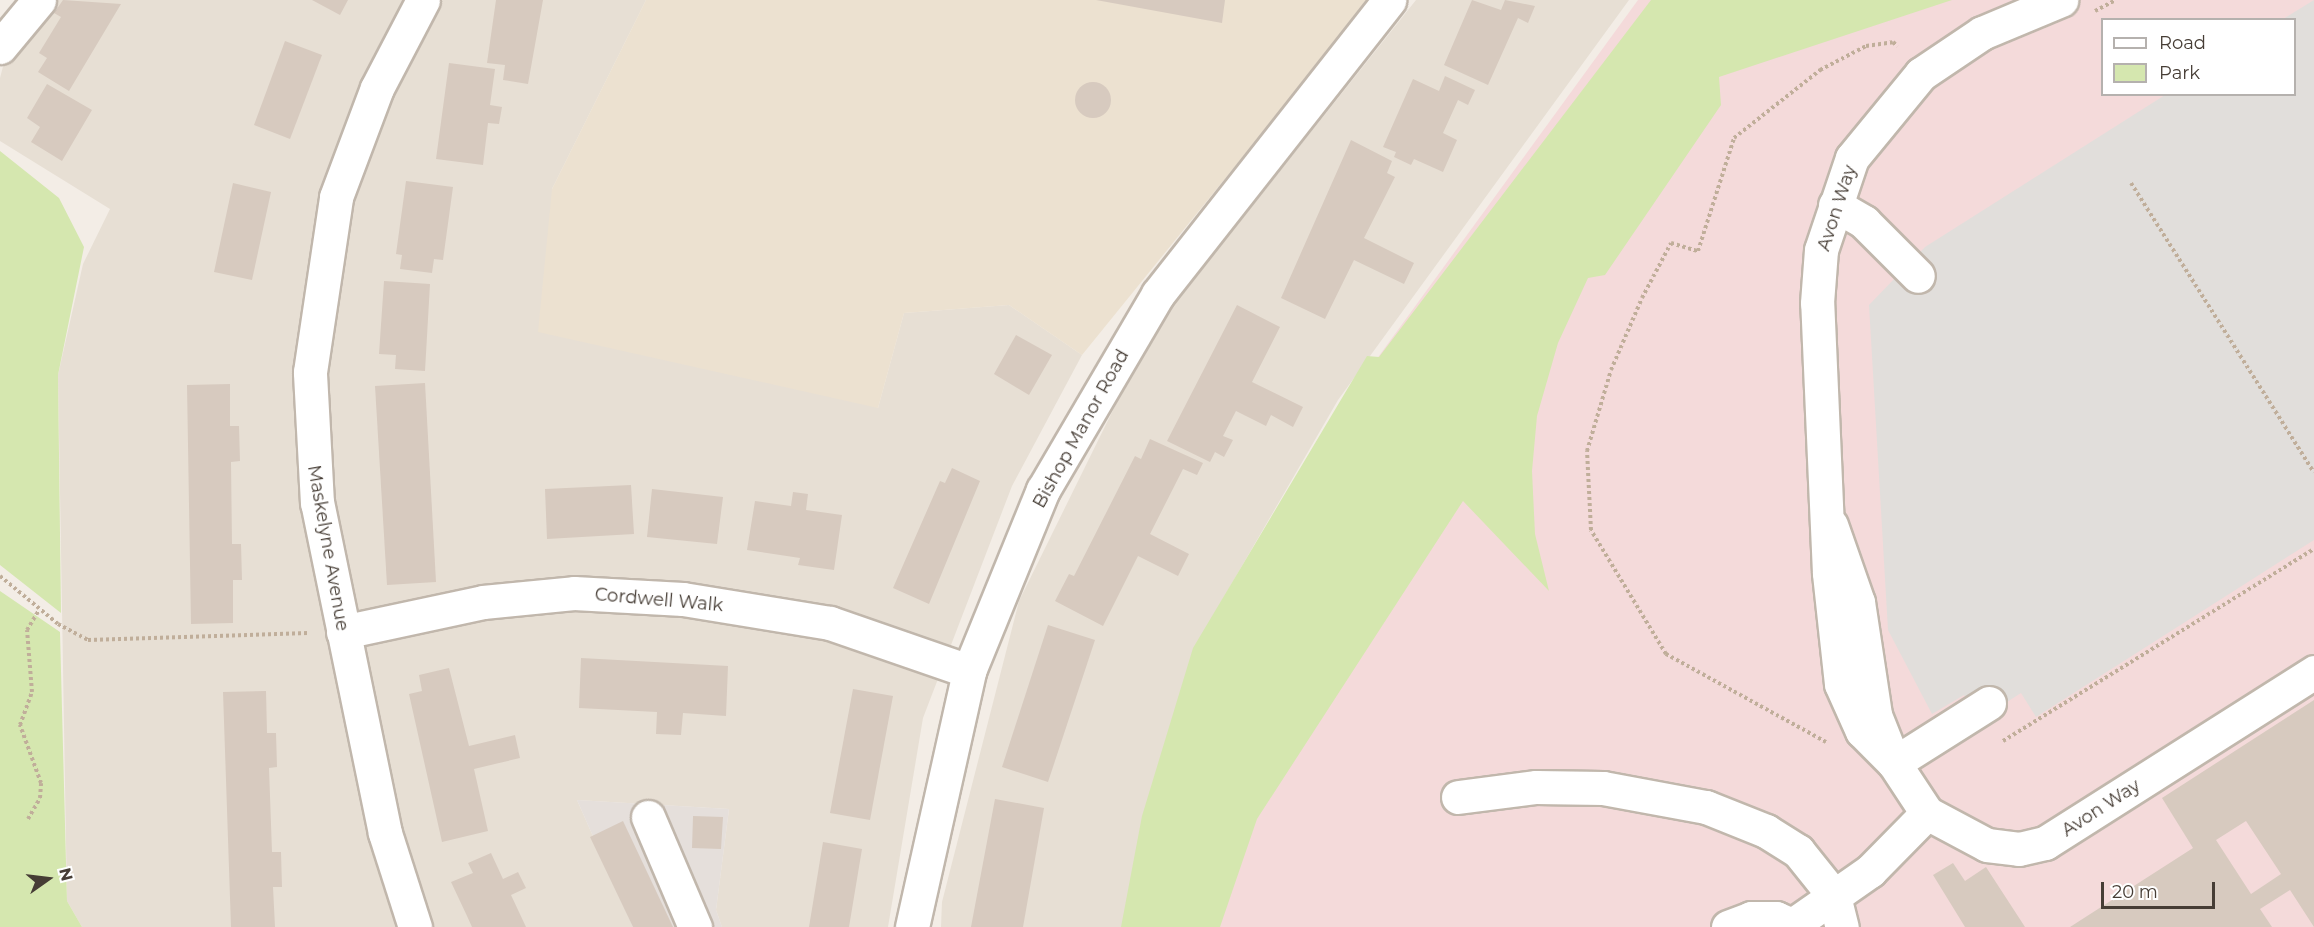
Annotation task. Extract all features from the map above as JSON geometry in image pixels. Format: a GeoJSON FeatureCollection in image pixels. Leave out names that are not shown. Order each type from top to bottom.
{"type":"FeatureCollection","features":[{"type":"Feature","properties":{"kind":"street"},"geometry":{"type":"LineString","coordinates":[[0,47],[39,0]]}},
{"type":"Feature","properties":{"kind":"street","name":"Maskelyne Avenue"},"geometry":{"type":"LineString","coordinates":[[415,927],[385,833],[343,632],[311,458],[310,372],[321,269],[354,143],[423,0]]}},
{"type":"Feature","properties":{"kind":"street","name":"Bishop Manor Road"},"geometry":{"type":"LineString","coordinates":[[912,927],[969,671],[1043,490],[1158,294],[1389,0]]}},
{"type":"Feature","properties":{"kind":"street","name":"Avon Way"},"geometry":{"type":"LineString","coordinates":[[2075,7],[1982,33],[1921,74],[1852,159],[1821,250],[1817,303],[1831,525],[1858,602],[1875,715],[1894,763],[1927,813],[1988,845],[2019,849],[2045,843],[2314,672]]}},
{"type":"Feature","properties":{"kind":"street"},"geometry":{"type":"LineString","coordinates":[[1835,205],[1864,222],[1918,276]]}},
{"type":"Feature","properties":{"kind":"street","name":"Cordwell Walk"},"geometry":{"type":"LineString","coordinates":[[343,632],[483,602],[574,593],[683,599],[830,623],[969,671]]}},
{"type":"Feature","properties":{"kind":"street"},"geometry":{"type":"LineString","coordinates":[[1894,763],[1989,703]]}},
{"type":"Feature","properties":{"kind":"street"},"geometry":{"type":"LineString","coordinates":[[1458,797],[1536,787],[1603,788],[1706,807],[1766,831],[1798,851],[1834,896],[1842,927]]}},
{"type":"Feature","properties":{"kind":"street"},"geometry":{"type":"LineString","coordinates":[[1728,927],[1751,918],[1795,926],[1900,845],[1927,813]]}},
{"type":"Feature","properties":{"kind":"street"},"geometry":{"type":"LineString","coordinates":[[648,817],[695,927]]}},
{"type":"Feature","properties":{"kind":"path"},"geometry":{"type":"LineString","coordinates":[[2075,7],[2116,0]]}},
{"type":"Feature","properties":{"kind":"path"},"geometry":{"type":"LineString","coordinates":[[1831,745],[1666,654],[1591,530],[1587,451],[1611,370],[1642,298],[1671,243],[1698,251],[1734,138],[1820,70],[1866,46],[1893,42],[1921,74]]}},
{"type":"Feature","properties":{"kind":"path"},"geometry":{"type":"LineString","coordinates":[[2131,183],[2314,472]]}},
{"type":"Feature","properties":{"kind":"path"},"geometry":{"type":"LineString","coordinates":[[1994,746],[2314,549]]}},
{"type":"Feature","properties":{"kind":"path"},"geometry":{"type":"LineString","coordinates":[[0,576],[39,610],[74,633],[112,643],[343,632]]}},
{"type":"Feature","properties":{"kind":"path"},"geometry":{"type":"LineString","coordinates":[[28,819],[40,798],[41,783],[20,725],[32,692],[27,630],[39,610]]}},
{"type":"Feature","properties":{"kind":"shaded area"},"geometry":{"type":"Polygon","coordinates":[[[53,0],[646,0],[552,189],[878,408],[904,313],[1009,305],[1082,355],[1012,486],[923,718],[888,927],[722,927],[716,910],[729,809],[577,800],[633,927],[82,927],[67,901],[58,375],[83,264],[110,209],[0,141],[0,78],[6,55],[53,0]]]}},
{"type":"Feature","properties":{"kind":"shaded area"},"geometry":{"type":"Polygon","coordinates":[[[646,0],[1370,0],[1082,355],[1009,305],[904,313],[878,408],[538,332],[552,189],[646,0]]]}},
{"type":"Feature","properties":{"kind":"shaded area"},"geometry":{"type":"Polygon","coordinates":[[[1416,0],[1629,0],[1338,400],[1202,635],[1150,927],[941,927],[942,902],[1019,601],[1151,333],[1416,0]]]}},
{"type":"Feature","properties":{"kind":"shaded area"},"geometry":{"type":"Polygon","coordinates":[[[1638,0],[2314,0],[2314,927],[1157,927],[1344,404],[1638,0]]]}},
{"type":"Feature","properties":{"kind":"shaded area"},"geometry":{"type":"Polygon","coordinates":[[[2314,0],[2314,540],[2036,717],[2021,693],[1979,720],[1964,695],[1932,714],[1888,630],[1869,305],[1925,247],[2163,96],[2296,96],[2296,18],[2285,18],[2314,0]]]}},
{"type":"Feature","properties":{"kind":"shaded area"},"geometry":{"type":"Polygon","coordinates":[[[577,800],[729,809],[716,910],[722,927],[633,927],[577,800]]]}},
{"type":"Feature","properties":{"kind":"green space"},"geometry":{"type":"Polygon","coordinates":[[[1651,0],[1952,0],[1719,77],[1721,105],[1605,275],[1588,278],[1558,343],[1537,416],[1532,471],[1535,534],[1549,591],[1463,501],[1257,819],[1220,927],[1121,927],[1142,816],[1193,648],[1367,356],[1379,357],[1651,0]]]}},
{"type":"Feature","properties":{"kind":"green space"},"geometry":{"type":"Polygon","coordinates":[[[0,151],[59,198],[84,247],[58,375],[61,613],[0,565],[0,151]]]}},
{"type":"Feature","properties":{"kind":"green space"},"geometry":{"type":"Polygon","coordinates":[[[0,591],[60,632],[67,901],[82,927],[0,927],[0,591]]]}},
{"type":"Feature","properties":{"kind":"building"},"geometry":{"type":"Polygon","coordinates":[[[63,0],[121,4],[69,91],[38,72],[47,58],[39,53],[61,17],[54,13],[63,0]]]}},
{"type":"Feature","properties":{"kind":"building"},"geometry":{"type":"Polygon","coordinates":[[[312,0],[348,0],[340,15],[312,0]]]}},
{"type":"Feature","properties":{"kind":"building"},"geometry":{"type":"Polygon","coordinates":[[[496,0],[543,0],[528,84],[503,80],[505,65],[487,63],[496,0]]]}},
{"type":"Feature","properties":{"kind":"building"},"geometry":{"type":"Polygon","coordinates":[[[1096,0],[1225,0],[1222,23],[1096,0]]]}},
{"type":"Feature","properties":{"kind":"building"},"geometry":{"type":"Polygon","coordinates":[[[1472,0],[1501,10],[1505,0],[1535,6],[1528,23],[1518,18],[1488,85],[1444,65],[1472,0]]]}},
{"type":"Feature","properties":{"kind":"building"},"geometry":{"type":"Polygon","coordinates":[[[285,41],[322,55],[290,139],[254,125],[285,41]]]}},
{"type":"Feature","properties":{"kind":"building"},"geometry":{"type":"Polygon","coordinates":[[[449,63],[495,69],[490,105],[502,107],[499,124],[488,123],[483,165],[436,159],[449,63]]]}},
{"type":"Feature","properties":{"kind":"building"},"geometry":{"type":"Polygon","coordinates":[[[1445,76],[1475,90],[1468,105],[1458,100],[1443,133],[1457,140],[1443,172],[1414,159],[1411,165],[1394,157],[1396,152],[1383,147],[1413,79],[1439,91],[1445,76]]]}},
{"type":"Feature","properties":{"kind":"building"},"geometry":{"type":"Polygon","coordinates":[[[1093,82],[1106,87],[1111,100],[1106,113],[1093,118],[1080,113],[1075,100],[1080,87],[1093,82]]]}},
{"type":"Feature","properties":{"kind":"building"},"geometry":{"type":"Polygon","coordinates":[[[47,84],[92,110],[62,161],[31,142],[40,127],[27,118],[47,84]]]}},
{"type":"Feature","properties":{"kind":"building"},"geometry":{"type":"Polygon","coordinates":[[[1351,140],[1392,161],[1387,173],[1395,177],[1364,238],[1414,263],[1404,284],[1354,260],[1325,319],[1281,298],[1351,140]]]}},
{"type":"Feature","properties":{"kind":"building"},"geometry":{"type":"Polygon","coordinates":[[[406,181],[453,187],[443,260],[434,259],[432,273],[400,269],[402,255],[396,254],[406,181]]]}},
{"type":"Feature","properties":{"kind":"building"},"geometry":{"type":"Polygon","coordinates":[[[233,183],[271,192],[252,280],[214,272],[233,183]]]}},
{"type":"Feature","properties":{"kind":"building"},"geometry":{"type":"Polygon","coordinates":[[[384,281],[430,284],[425,371],[395,369],[396,355],[379,354],[384,281]]]}},
{"type":"Feature","properties":{"kind":"building"},"geometry":{"type":"Polygon","coordinates":[[[1237,305],[1280,327],[1252,382],[1303,407],[1293,427],[1271,415],[1266,426],[1236,411],[1223,436],[1233,440],[1224,457],[1215,452],[1210,462],[1167,441],[1237,305]]]}},
{"type":"Feature","properties":{"kind":"building"},"geometry":{"type":"Polygon","coordinates":[[[1016,335],[1052,355],[1029,395],[994,374],[1016,335]]]}},
{"type":"Feature","properties":{"kind":"building"},"geometry":{"type":"Polygon","coordinates":[[[425,383],[436,582],[387,585],[375,386],[425,383]]]}},
{"type":"Feature","properties":{"kind":"building"},"geometry":{"type":"Polygon","coordinates":[[[230,384],[230,426],[239,426],[240,461],[231,462],[232,544],[241,544],[242,580],[233,580],[233,623],[191,624],[187,385],[230,384]]]}},
{"type":"Feature","properties":{"kind":"building"},"geometry":{"type":"Polygon","coordinates":[[[1150,439],[1203,463],[1197,475],[1183,469],[1150,534],[1189,554],[1178,576],[1138,556],[1103,626],[1055,601],[1069,574],[1074,576],[1135,456],[1141,459],[1150,439]]]}},
{"type":"Feature","properties":{"kind":"building"},"geometry":{"type":"Polygon","coordinates":[[[952,468],[980,481],[929,604],[893,588],[940,481],[945,483],[952,468]]]}},
{"type":"Feature","properties":{"kind":"building"},"geometry":{"type":"Polygon","coordinates":[[[631,485],[634,534],[547,539],[545,489],[631,485]]]}},
{"type":"Feature","properties":{"kind":"building"},"geometry":{"type":"Polygon","coordinates":[[[652,489],[723,497],[717,544],[647,537],[652,489]]]}},
{"type":"Feature","properties":{"kind":"building"},"geometry":{"type":"Polygon","coordinates":[[[793,492],[808,494],[806,510],[842,515],[834,570],[798,565],[800,558],[747,550],[755,501],[791,506],[793,492]]]}},
{"type":"Feature","properties":{"kind":"building"},"geometry":{"type":"Polygon","coordinates":[[[1048,625],[1095,640],[1048,782],[1002,767],[1048,625]]]}},
{"type":"Feature","properties":{"kind":"building"},"geometry":{"type":"Polygon","coordinates":[[[581,658],[728,666],[726,716],[683,713],[681,735],[656,734],[657,712],[579,708],[581,658]]]}},
{"type":"Feature","properties":{"kind":"building"},"geometry":{"type":"Polygon","coordinates":[[[449,668],[469,746],[515,735],[520,758],[474,769],[488,831],[442,842],[409,694],[422,691],[419,675],[449,668]]]}},
{"type":"Feature","properties":{"kind":"building"},"geometry":{"type":"Polygon","coordinates":[[[853,689],[893,696],[870,820],[830,813],[853,689]]]}},
{"type":"Feature","properties":{"kind":"building"},"geometry":{"type":"Polygon","coordinates":[[[266,691],[267,733],[276,733],[277,767],[269,768],[272,852],[281,852],[282,887],[273,887],[275,927],[231,927],[223,692],[266,691]]]}},
{"type":"Feature","properties":{"kind":"building"},"geometry":{"type":"Polygon","coordinates":[[[2314,700],[2314,927],[2290,890],[2260,909],[2272,927],[2070,927],[2193,848],[2162,798],[2314,700]],[[2246,821],[2216,840],[2251,894],[2281,874],[2246,821]]]}},
{"type":"Feature","properties":{"kind":"building"},"geometry":{"type":"Polygon","coordinates":[[[995,799],[1044,808],[1023,927],[971,927],[995,799]]]}},
{"type":"Feature","properties":{"kind":"building"},"geometry":{"type":"Polygon","coordinates":[[[693,816],[723,817],[721,849],[692,848],[693,816]]]}},
{"type":"Feature","properties":{"kind":"building"},"geometry":{"type":"Polygon","coordinates":[[[623,821],[673,927],[633,927],[590,837],[623,821]]]}},
{"type":"Feature","properties":{"kind":"building"},"geometry":{"type":"Polygon","coordinates":[[[823,842],[862,849],[849,927],[809,927],[823,842]]]}},
{"type":"Feature","properties":{"kind":"building"},"geometry":{"type":"Polygon","coordinates":[[[491,853],[503,879],[518,872],[526,888],[511,895],[526,927],[472,927],[451,882],[473,873],[468,863],[491,853]]]}},
{"type":"Feature","properties":{"kind":"building"},"geometry":{"type":"Polygon","coordinates":[[[1953,863],[1965,881],[1986,867],[2025,927],[1965,927],[1933,875],[1953,863]]]}}]}
